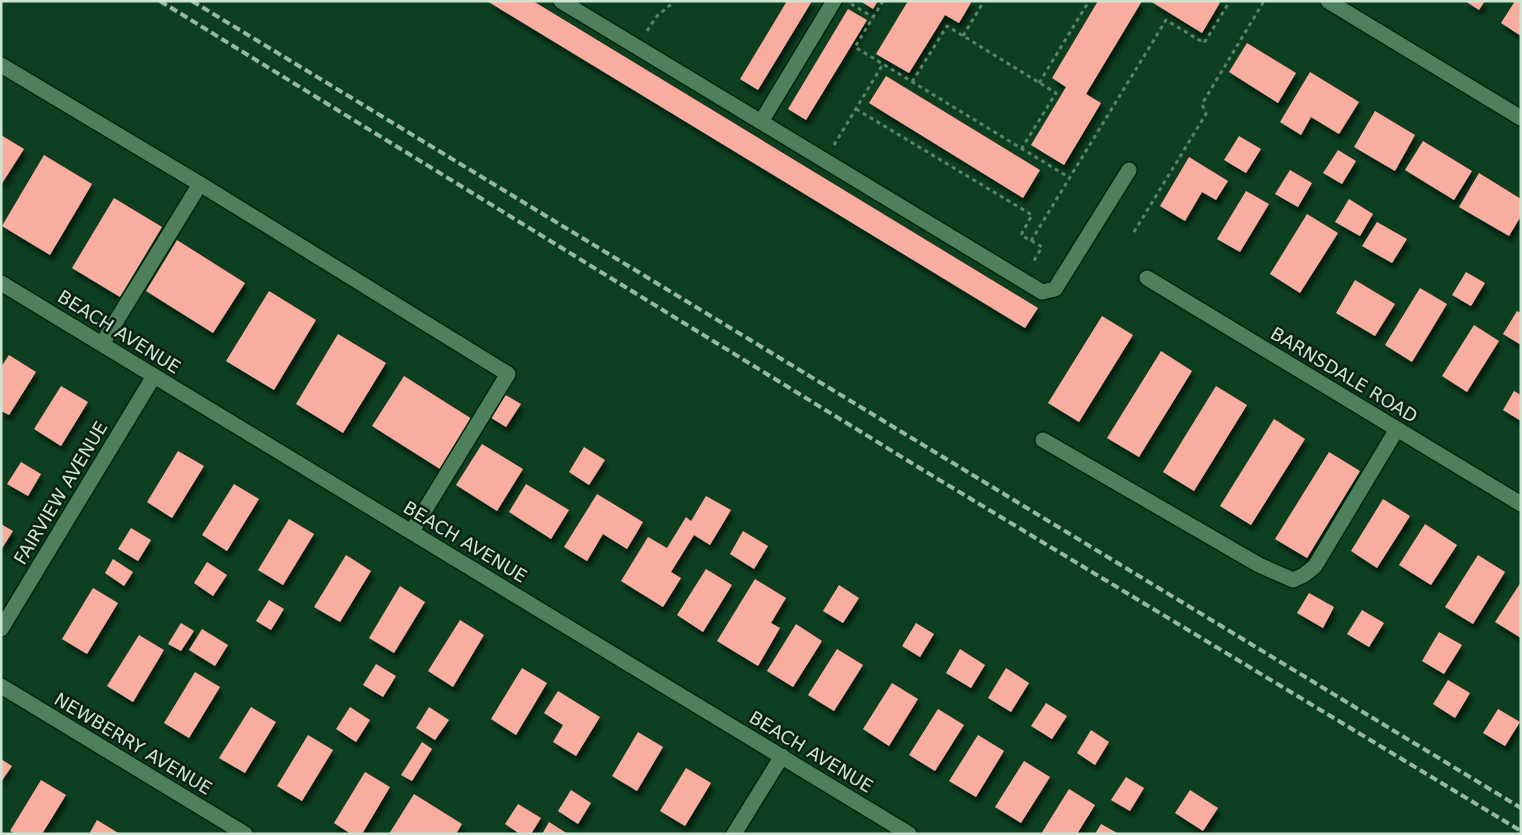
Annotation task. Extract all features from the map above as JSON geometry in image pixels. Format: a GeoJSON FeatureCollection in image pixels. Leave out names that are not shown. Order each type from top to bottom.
{"type":"FeatureCollection","features":[{"type":"Feature","properties":{"kind":"street"},"geometry":{"type":"LineString","coordinates":[[560,1],[1042,292],[1054,288],[1129,170]]}},
{"type":"Feature","properties":{"kind":"street"},"geometry":{"type":"LineString","coordinates":[[761,122],[834,1]]}},
{"type":"Feature","properties":{"kind":"street"},"geometry":{"type":"LineString","coordinates":[[1328,1],[1521,118]]}},
{"type":"Feature","properties":{"kind":"street"},"geometry":{"type":"LineString","coordinates":[[1,65],[200,184],[508,374],[412,531]]}},
{"type":"Feature","properties":{"kind":"street"},"geometry":{"type":"LineString","coordinates":[[102,344],[200,184]]}},
{"type":"Feature","properties":{"kind":"street","name":"BARNSDALE ROAD"},"geometry":{"type":"LineString","coordinates":[[1147,278],[1521,504]]}},
{"type":"Feature","properties":{"kind":"street","name":"BEACH AVENUE"},"geometry":{"type":"LineString","coordinates":[[1,282],[909,834]]}},
{"type":"Feature","properties":{"kind":"street","name":"FAIRVIEW AVENUE"},"geometry":{"type":"LineString","coordinates":[[1,628],[154,376]]}},
{"type":"Feature","properties":{"kind":"street"},"geometry":{"type":"LineString","coordinates":[[1044,440],[1259,565],[1293,580],[1304,575],[1315,566],[1397,429]]}},
{"type":"Feature","properties":{"kind":"street","name":"NEWBERRY AVENUE"},"geometry":{"type":"LineString","coordinates":[[1,686],[245,834]]}},
{"type":"Feature","properties":{"kind":"street"},"geometry":{"type":"LineString","coordinates":[[734,834],[782,756]]}},
{"type":"Feature","properties":{"kind":"path"},"geometry":{"type":"LineString","coordinates":[[637,47],[657,16],[675,1]]}},
{"type":"Feature","properties":{"kind":"path"},"geometry":{"type":"LineString","coordinates":[[846,1],[873,17]]}},
{"type":"Feature","properties":{"kind":"path"},"geometry":{"type":"LineString","coordinates":[[883,1],[855,47],[1070,178]]}},
{"type":"Feature","properties":{"kind":"path"},"geometry":{"type":"LineString","coordinates":[[963,36],[984,1]]}},
{"type":"Feature","properties":{"kind":"path"},"geometry":{"type":"LineString","coordinates":[[1039,83],[1089,1]]}},
{"type":"Feature","properties":{"kind":"path"},"geometry":{"type":"LineString","coordinates":[[1031,241],[1166,20],[1204,43],[1230,1]]}},
{"type":"Feature","properties":{"kind":"path"},"geometry":{"type":"LineString","coordinates":[[1134,232],[1206,114],[1202,104],[1264,1]]}},
{"type":"Feature","properties":{"kind":"path"},"geometry":{"type":"LineString","coordinates":[[912,82],[946,26],[963,36],[1056,93],[1022,148]]}},
{"type":"Feature","properties":{"kind":"path"},"geometry":{"type":"LineString","coordinates":[[824,161],[883,64]]}},
{"type":"Feature","properties":{"kind":"path"},"geometry":{"type":"LineString","coordinates":[[856,109],[1032,215],[1021,235],[1042,247],[1022,280]]}},
{"type":"Feature","properties":{"kind":"building"},"geometry":{"type":"Polygon","coordinates":[[[487,1],[533,1],[1038,308],[1025,328],[487,1]]]}},
{"type":"Feature","properties":{"kind":"building"},"geometry":{"type":"Polygon","coordinates":[[[787,1],[812,1],[758,90],[740,79],[787,1]]]}},
{"type":"Feature","properties":{"kind":"building"},"geometry":{"type":"Polygon","coordinates":[[[860,1],[878,1],[873,9],[860,1]]]}},
{"type":"Feature","properties":{"kind":"building"},"geometry":{"type":"Polygon","coordinates":[[[908,1],[972,1],[959,23],[945,15],[909,73],[876,54],[908,1]]]}},
{"type":"Feature","properties":{"kind":"building"},"geometry":{"type":"Polygon","coordinates":[[[1098,1],[1142,1],[1086,94],[1101,103],[1064,165],[1031,145],[1066,87],[1052,78],[1098,1]]]}},
{"type":"Feature","properties":{"kind":"building"},"geometry":{"type":"Polygon","coordinates":[[[1150,1],[1221,1],[1202,33],[1150,1]]]}},
{"type":"Feature","properties":{"kind":"building"},"geometry":{"type":"Polygon","coordinates":[[[1465,1],[1485,1],[1479,10],[1465,1]]]}},
{"type":"Feature","properties":{"kind":"building"},"geometry":{"type":"Polygon","coordinates":[[[1515,1],[1521,1],[1521,36],[1501,23],[1515,1]]]}},
{"type":"Feature","properties":{"kind":"building"},"geometry":{"type":"Polygon","coordinates":[[[848,9],[867,20],[806,120],[788,109],[848,9]]]}},
{"type":"Feature","properties":{"kind":"building"},"geometry":{"type":"Polygon","coordinates":[[[1247,43],[1296,73],[1278,103],[1229,72],[1247,43]]]}},
{"type":"Feature","properties":{"kind":"building"},"geometry":{"type":"Polygon","coordinates":[[[1310,72],[1359,102],[1339,134],[1311,117],[1301,135],[1280,122],[1310,72]]]}},
{"type":"Feature","properties":{"kind":"building"},"geometry":{"type":"Polygon","coordinates":[[[886,76],[1040,170],[1023,198],[869,103],[886,76]]]}},
{"type":"Feature","properties":{"kind":"building"},"geometry":{"type":"Polygon","coordinates":[[[1375,111],[1415,135],[1395,171],[1354,147],[1375,111]]]}},
{"type":"Feature","properties":{"kind":"building"},"geometry":{"type":"Polygon","coordinates":[[[1,135],[24,149],[1,185],[1,135]]]}},
{"type":"Feature","properties":{"kind":"building"},"geometry":{"type":"Polygon","coordinates":[[[1239,136],[1261,149],[1246,173],[1224,160],[1239,136]]]}},
{"type":"Feature","properties":{"kind":"building"},"geometry":{"type":"Polygon","coordinates":[[[1423,141],[1472,171],[1454,200],[1405,170],[1423,141]]]}},
{"type":"Feature","properties":{"kind":"building"},"geometry":{"type":"Polygon","coordinates":[[[1338,150],[1356,161],[1342,184],[1323,173],[1338,150]]]}},
{"type":"Feature","properties":{"kind":"building"},"geometry":{"type":"Polygon","coordinates":[[[44,155],[92,184],[50,255],[2,226],[44,155]]]}},
{"type":"Feature","properties":{"kind":"building"},"geometry":{"type":"Polygon","coordinates":[[[1189,157],[1228,181],[1216,200],[1202,192],[1185,221],[1160,206],[1189,157]]]}},
{"type":"Feature","properties":{"kind":"building"},"geometry":{"type":"Polygon","coordinates":[[[1290,170],[1312,183],[1298,207],[1275,194],[1290,170]]]}},
{"type":"Feature","properties":{"kind":"building"},"geometry":{"type":"Polygon","coordinates":[[[1479,173],[1521,199],[1521,216],[1509,236],[1459,207],[1479,173]]]}},
{"type":"Feature","properties":{"kind":"building"},"geometry":{"type":"Polygon","coordinates":[[[1246,191],[1269,204],[1240,252],[1217,239],[1246,191]]]}},
{"type":"Feature","properties":{"kind":"building"},"geometry":{"type":"Polygon","coordinates":[[[114,198],[162,227],[120,297],[72,268],[114,198]]]}},
{"type":"Feature","properties":{"kind":"building"},"geometry":{"type":"Polygon","coordinates":[[[1349,199],[1373,214],[1360,236],[1335,222],[1349,199]]]}},
{"type":"Feature","properties":{"kind":"building"},"geometry":{"type":"Polygon","coordinates":[[[1307,214],[1338,233],[1300,293],[1270,274],[1307,214]]]}},
{"type":"Feature","properties":{"kind":"building"},"geometry":{"type":"Polygon","coordinates":[[[1377,222],[1407,239],[1392,263],[1362,246],[1377,222]]]}},
{"type":"Feature","properties":{"kind":"building"},"geometry":{"type":"Polygon","coordinates":[[[177,240],[245,283],[213,333],[146,291],[177,240]]]}},
{"type":"Feature","properties":{"kind":"building"},"geometry":{"type":"Polygon","coordinates":[[[1466,272],[1485,283],[1471,306],[1452,295],[1466,272]]]}},
{"type":"Feature","properties":{"kind":"building"},"geometry":{"type":"Polygon","coordinates":[[[1355,280],[1395,304],[1375,336],[1336,313],[1355,280]]]}},
{"type":"Feature","properties":{"kind":"building"},"geometry":{"type":"Polygon","coordinates":[[[1420,288],[1447,304],[1412,362],[1385,345],[1420,288]]]}},
{"type":"Feature","properties":{"kind":"building"},"geometry":{"type":"Polygon","coordinates":[[[269,291],[316,320],[274,390],[226,361],[269,291]]]}},
{"type":"Feature","properties":{"kind":"building"},"geometry":{"type":"Polygon","coordinates":[[[1517,311],[1521,313],[1521,345],[1503,334],[1517,311]]]}},
{"type":"Feature","properties":{"kind":"building"},"geometry":{"type":"Polygon","coordinates":[[[1102,316],[1133,335],[1079,422],[1048,403],[1102,316]]]}},
{"type":"Feature","properties":{"kind":"building"},"geometry":{"type":"Polygon","coordinates":[[[1474,325],[1499,341],[1467,392],[1442,376],[1474,325]]]}},
{"type":"Feature","properties":{"kind":"building"},"geometry":{"type":"Polygon","coordinates":[[[338,334],[386,363],[343,433],[296,404],[338,334]]]}},
{"type":"Feature","properties":{"kind":"building"},"geometry":{"type":"Polygon","coordinates":[[[1161,351],[1192,371],[1139,457],[1107,438],[1161,351]]]}},
{"type":"Feature","properties":{"kind":"building"},"geometry":{"type":"Polygon","coordinates":[[[9,355],[36,372],[9,415],[1,411],[1,367],[9,355]]]}},
{"type":"Feature","properties":{"kind":"building"},"geometry":{"type":"Polygon","coordinates":[[[404,376],[472,419],[440,469],[372,426],[404,376]]]}},
{"type":"Feature","properties":{"kind":"building"},"geometry":{"type":"Polygon","coordinates":[[[61,386],[88,402],[61,446],[34,429],[61,386]]]}},
{"type":"Feature","properties":{"kind":"building"},"geometry":{"type":"Polygon","coordinates":[[[1216,386],[1247,405],[1194,491],[1163,472],[1216,386]]]}},
{"type":"Feature","properties":{"kind":"building"},"geometry":{"type":"Polygon","coordinates":[[[1514,391],[1521,395],[1521,421],[1503,410],[1514,391]]]}},
{"type":"Feature","properties":{"kind":"building"},"geometry":{"type":"Polygon","coordinates":[[[502,393],[521,404],[506,427],[488,416],[502,393]]]}},
{"type":"Feature","properties":{"kind":"building"},"geometry":{"type":"Polygon","coordinates":[[[1274,419],[1305,439],[1251,525],[1220,506],[1274,419]]]}},
{"type":"Feature","properties":{"kind":"building"},"geometry":{"type":"Polygon","coordinates":[[[482,444],[523,469],[497,511],[456,485],[482,444]]]}},
{"type":"Feature","properties":{"kind":"building"},"geometry":{"type":"Polygon","coordinates":[[[584,447],[605,460],[589,485],[569,472],[584,447]]]}},
{"type":"Feature","properties":{"kind":"building"},"geometry":{"type":"Polygon","coordinates":[[[178,451],[204,466],[172,518],[147,502],[178,451]]]}},
{"type":"Feature","properties":{"kind":"building"},"geometry":{"type":"Polygon","coordinates":[[[1329,452],[1360,471],[1307,558],[1275,539],[1329,452]]]}},
{"type":"Feature","properties":{"kind":"building"},"geometry":{"type":"Polygon","coordinates":[[[21,462],[41,474],[28,496],[7,484],[21,462]]]}},
{"type":"Feature","properties":{"kind":"building"},"geometry":{"type":"Polygon","coordinates":[[[234,484],[259,499],[227,551],[202,535],[234,484]]]}},
{"type":"Feature","properties":{"kind":"building"},"geometry":{"type":"Polygon","coordinates":[[[526,484],[569,510],[551,539],[509,512],[526,484]]]}},
{"type":"Feature","properties":{"kind":"building"},"geometry":{"type":"Polygon","coordinates":[[[597,494],[643,522],[627,549],[603,534],[587,561],[564,547],[597,494]]]}},
{"type":"Feature","properties":{"kind":"building"},"geometry":{"type":"Polygon","coordinates":[[[706,496],[731,510],[710,545],[694,535],[671,572],[681,578],[663,607],[621,581],[648,537],[667,548],[686,517],[691,521],[706,496]]]}},
{"type":"Feature","properties":{"kind":"building"},"geometry":{"type":"Polygon","coordinates":[[[1383,499],[1410,516],[1377,568],[1351,551],[1383,499]]]}},
{"type":"Feature","properties":{"kind":"building"},"geometry":{"type":"Polygon","coordinates":[[[289,519],[314,534],[283,585],[258,570],[289,519]]]}},
{"type":"Feature","properties":{"kind":"building"},"geometry":{"type":"Polygon","coordinates":[[[1,524],[13,531],[1,550],[1,524]]]}},
{"type":"Feature","properties":{"kind":"building"},"geometry":{"type":"Polygon","coordinates":[[[1425,524],[1457,545],[1431,585],[1399,565],[1425,524]]]}},
{"type":"Feature","properties":{"kind":"building"},"geometry":{"type":"Polygon","coordinates":[[[131,528],[151,540],[138,561],[118,549],[131,528]]]}},
{"type":"Feature","properties":{"kind":"building"},"geometry":{"type":"Polygon","coordinates":[[[743,531],[768,546],[754,569],[730,554],[743,531]]]}},
{"type":"Feature","properties":{"kind":"building"},"geometry":{"type":"Polygon","coordinates":[[[346,555],[371,571],[340,622],[314,607],[346,555]]]}},
{"type":"Feature","properties":{"kind":"building"},"geometry":{"type":"Polygon","coordinates":[[[1478,555],[1505,572],[1473,624],[1445,607],[1478,555]]]}},
{"type":"Feature","properties":{"kind":"building"},"geometry":{"type":"Polygon","coordinates":[[[113,559],[133,572],[124,586],[105,573],[113,559]]]}},
{"type":"Feature","properties":{"kind":"building"},"geometry":{"type":"Polygon","coordinates":[[[207,562],[227,575],[213,596],[194,583],[207,562]]]}},
{"type":"Feature","properties":{"kind":"building"},"geometry":{"type":"Polygon","coordinates":[[[706,569],[732,585],[703,632],[677,615],[706,569]]]}},
{"type":"Feature","properties":{"kind":"building"},"geometry":{"type":"Polygon","coordinates":[[[755,579],[786,598],[771,623],[780,628],[758,666],[717,641],[755,579]]]}},
{"type":"Feature","properties":{"kind":"building"},"geometry":{"type":"Polygon","coordinates":[[[1521,582],[1521,638],[1495,622],[1521,582]]]}},
{"type":"Feature","properties":{"kind":"building"},"geometry":{"type":"Polygon","coordinates":[[[839,585],[859,598],[843,623],[823,611],[839,585]]]}},
{"type":"Feature","properties":{"kind":"building"},"geometry":{"type":"Polygon","coordinates":[[[400,586],[425,602],[394,653],[369,638],[400,586]]]}},
{"type":"Feature","properties":{"kind":"building"},"geometry":{"type":"Polygon","coordinates":[[[93,588],[118,603],[87,654],[62,639],[93,588]]]}},
{"type":"Feature","properties":{"kind":"building"},"geometry":{"type":"Polygon","coordinates":[[[1309,593],[1334,607],[1323,628],[1297,613],[1309,593]]]}},
{"type":"Feature","properties":{"kind":"building"},"geometry":{"type":"Polygon","coordinates":[[[269,600],[284,609],[271,630],[256,621],[269,600]]]}},
{"type":"Feature","properties":{"kind":"building"},"geometry":{"type":"Polygon","coordinates":[[[1362,610],[1384,623],[1369,647],[1347,634],[1362,610]]]}},
{"type":"Feature","properties":{"kind":"building"},"geometry":{"type":"Polygon","coordinates":[[[460,620],[484,635],[453,687],[428,671],[460,620]]]}},
{"type":"Feature","properties":{"kind":"building"},"geometry":{"type":"Polygon","coordinates":[[[181,623],[194,631],[181,651],[168,644],[181,623]]]}},
{"type":"Feature","properties":{"kind":"building"},"geometry":{"type":"Polygon","coordinates":[[[916,623],[934,634],[920,657],[902,646],[916,623]]]}},
{"type":"Feature","properties":{"kind":"building"},"geometry":{"type":"Polygon","coordinates":[[[796,624],[822,641],[793,687],[767,671],[796,624]]]}},
{"type":"Feature","properties":{"kind":"building"},"geometry":{"type":"Polygon","coordinates":[[[202,629],[228,645],[215,666],[189,650],[202,629]]]}},
{"type":"Feature","properties":{"kind":"building"},"geometry":{"type":"Polygon","coordinates":[[[1439,632],[1462,645],[1444,674],[1422,661],[1439,632]]]}},
{"type":"Feature","properties":{"kind":"building"},"geometry":{"type":"Polygon","coordinates":[[[139,635],[164,650],[133,702],[107,686],[139,635]]]}},
{"type":"Feature","properties":{"kind":"building"},"geometry":{"type":"Polygon","coordinates":[[[837,649],[863,665],[834,711],[808,695],[837,649]]]}},
{"type":"Feature","properties":{"kind":"building"},"geometry":{"type":"Polygon","coordinates":[[[960,649],[985,665],[971,688],[946,673],[960,649]]]}},
{"type":"Feature","properties":{"kind":"building"},"geometry":{"type":"Polygon","coordinates":[[[376,664],[396,676],[383,697],[363,685],[376,664]]]}},
{"type":"Feature","properties":{"kind":"building"},"geometry":{"type":"Polygon","coordinates":[[[522,668],[547,683],[516,735],[491,719],[522,668]]]}},
{"type":"Feature","properties":{"kind":"building"},"geometry":{"type":"Polygon","coordinates":[[[1006,668],[1029,683],[1011,712],[988,698],[1006,668]]]}},
{"type":"Feature","properties":{"kind":"building"},"geometry":{"type":"Polygon","coordinates":[[[195,672],[220,687],[189,738],[164,723],[195,672]]]}},
{"type":"Feature","properties":{"kind":"building"},"geometry":{"type":"Polygon","coordinates":[[[1448,680],[1470,693],[1455,718],[1433,704],[1448,680]]]}},
{"type":"Feature","properties":{"kind":"building"},"geometry":{"type":"Polygon","coordinates":[[[892,683],[918,699],[889,746],[863,729],[892,683]]]}},
{"type":"Feature","properties":{"kind":"building"},"geometry":{"type":"Polygon","coordinates":[[[558,691],[600,717],[576,756],[553,742],[563,725],[544,713],[558,691]]]}},
{"type":"Feature","properties":{"kind":"building"},"geometry":{"type":"Polygon","coordinates":[[[1046,703],[1067,716],[1052,739],[1031,726],[1046,703]]]}},
{"type":"Feature","properties":{"kind":"building"},"geometry":{"type":"Polygon","coordinates":[[[251,707],[276,722],[245,773],[219,758],[251,707]]]}},
{"type":"Feature","properties":{"kind":"building"},"geometry":{"type":"Polygon","coordinates":[[[350,707],[370,720],[356,742],[336,729],[350,707]]]}},
{"type":"Feature","properties":{"kind":"building"},"geometry":{"type":"Polygon","coordinates":[[[429,707],[449,720],[435,740],[416,728],[429,707]]]}},
{"type":"Feature","properties":{"kind":"building"},"geometry":{"type":"Polygon","coordinates":[[[938,709],[964,725],[935,771],[909,755],[938,709]]]}},
{"type":"Feature","properties":{"kind":"building"},"geometry":{"type":"Polygon","coordinates":[[[1498,709],[1520,722],[1505,746],[1483,733],[1498,709]]]}},
{"type":"Feature","properties":{"kind":"building"},"geometry":{"type":"Polygon","coordinates":[[[1091,730],[1109,742],[1095,765],[1077,753],[1091,730]]]}},
{"type":"Feature","properties":{"kind":"building"},"geometry":{"type":"Polygon","coordinates":[[[638,732],[663,747],[637,791],[612,776],[638,732]]]}},
{"type":"Feature","properties":{"kind":"building"},"geometry":{"type":"Polygon","coordinates":[[[308,735],[333,750],[302,801],[277,786],[308,735]]]}},
{"type":"Feature","properties":{"kind":"building"},"geometry":{"type":"Polygon","coordinates":[[[978,735],[1004,751],[976,797],[949,781],[978,735]]]}},
{"type":"Feature","properties":{"kind":"building"},"geometry":{"type":"Polygon","coordinates":[[[422,742],[432,749],[412,781],[401,775],[422,742]]]}},
{"type":"Feature","properties":{"kind":"building"},"geometry":{"type":"Polygon","coordinates":[[[1,759],[12,766],[1,782],[1,759]]]}},
{"type":"Feature","properties":{"kind":"building"},"geometry":{"type":"Polygon","coordinates":[[[1024,761],[1050,777],[1021,823],[995,807],[1024,761]]]}},
{"type":"Feature","properties":{"kind":"building"},"geometry":{"type":"Polygon","coordinates":[[[686,768],[711,783],[685,826],[660,811],[686,768]]]}},
{"type":"Feature","properties":{"kind":"building"},"geometry":{"type":"Polygon","coordinates":[[[365,772],[390,787],[362,834],[351,834],[334,823],[365,772]]]}},
{"type":"Feature","properties":{"kind":"building"},"geometry":{"type":"Polygon","coordinates":[[[1126,777],[1144,788],[1130,811],[1111,800],[1126,777]]]}},
{"type":"Feature","properties":{"kind":"building"},"geometry":{"type":"Polygon","coordinates":[[[41,780],[66,795],[42,834],[15,834],[10,831],[41,780]]]}},
{"type":"Feature","properties":{"kind":"building"},"geometry":{"type":"Polygon","coordinates":[[[1069,789],[1095,805],[1077,834],[1041,834],[1069,789]]]}},
{"type":"Feature","properties":{"kind":"building"},"geometry":{"type":"Polygon","coordinates":[[[571,790],[591,803],[578,824],[558,811],[571,790]]]}},
{"type":"Feature","properties":{"kind":"building"},"geometry":{"type":"Polygon","coordinates":[[[1190,790],[1218,808],[1203,831],[1175,813],[1190,790]]]}},
{"type":"Feature","properties":{"kind":"building"},"geometry":{"type":"Polygon","coordinates":[[[414,794],[462,824],[456,834],[389,834],[414,794]]]}},
{"type":"Feature","properties":{"kind":"building"},"geometry":{"type":"Polygon","coordinates":[[[518,804],[541,818],[531,834],[520,834],[505,824],[518,804]]]}},
{"type":"Feature","properties":{"kind":"building"},"geometry":{"type":"Polygon","coordinates":[[[97,820],[120,834],[89,834],[97,820]]]}},
{"type":"Feature","properties":{"kind":"building"},"geometry":{"type":"Polygon","coordinates":[[[549,822],[568,834],[542,834],[549,822]]]}},
{"type":"Feature","properties":{"kind":"building"},"geometry":{"type":"Polygon","coordinates":[[[1101,824],[1119,834],[1095,834],[1101,824]]]}},
{"type":"Feature","properties":{"kind":"railway"},"geometry":{"type":"LineString","coordinates":[[160,1],[923,470],[1521,831]]}},
{"type":"Feature","properties":{"kind":"railway"},"geometry":{"type":"LineString","coordinates":[[192,1],[1521,808]]}}]}
